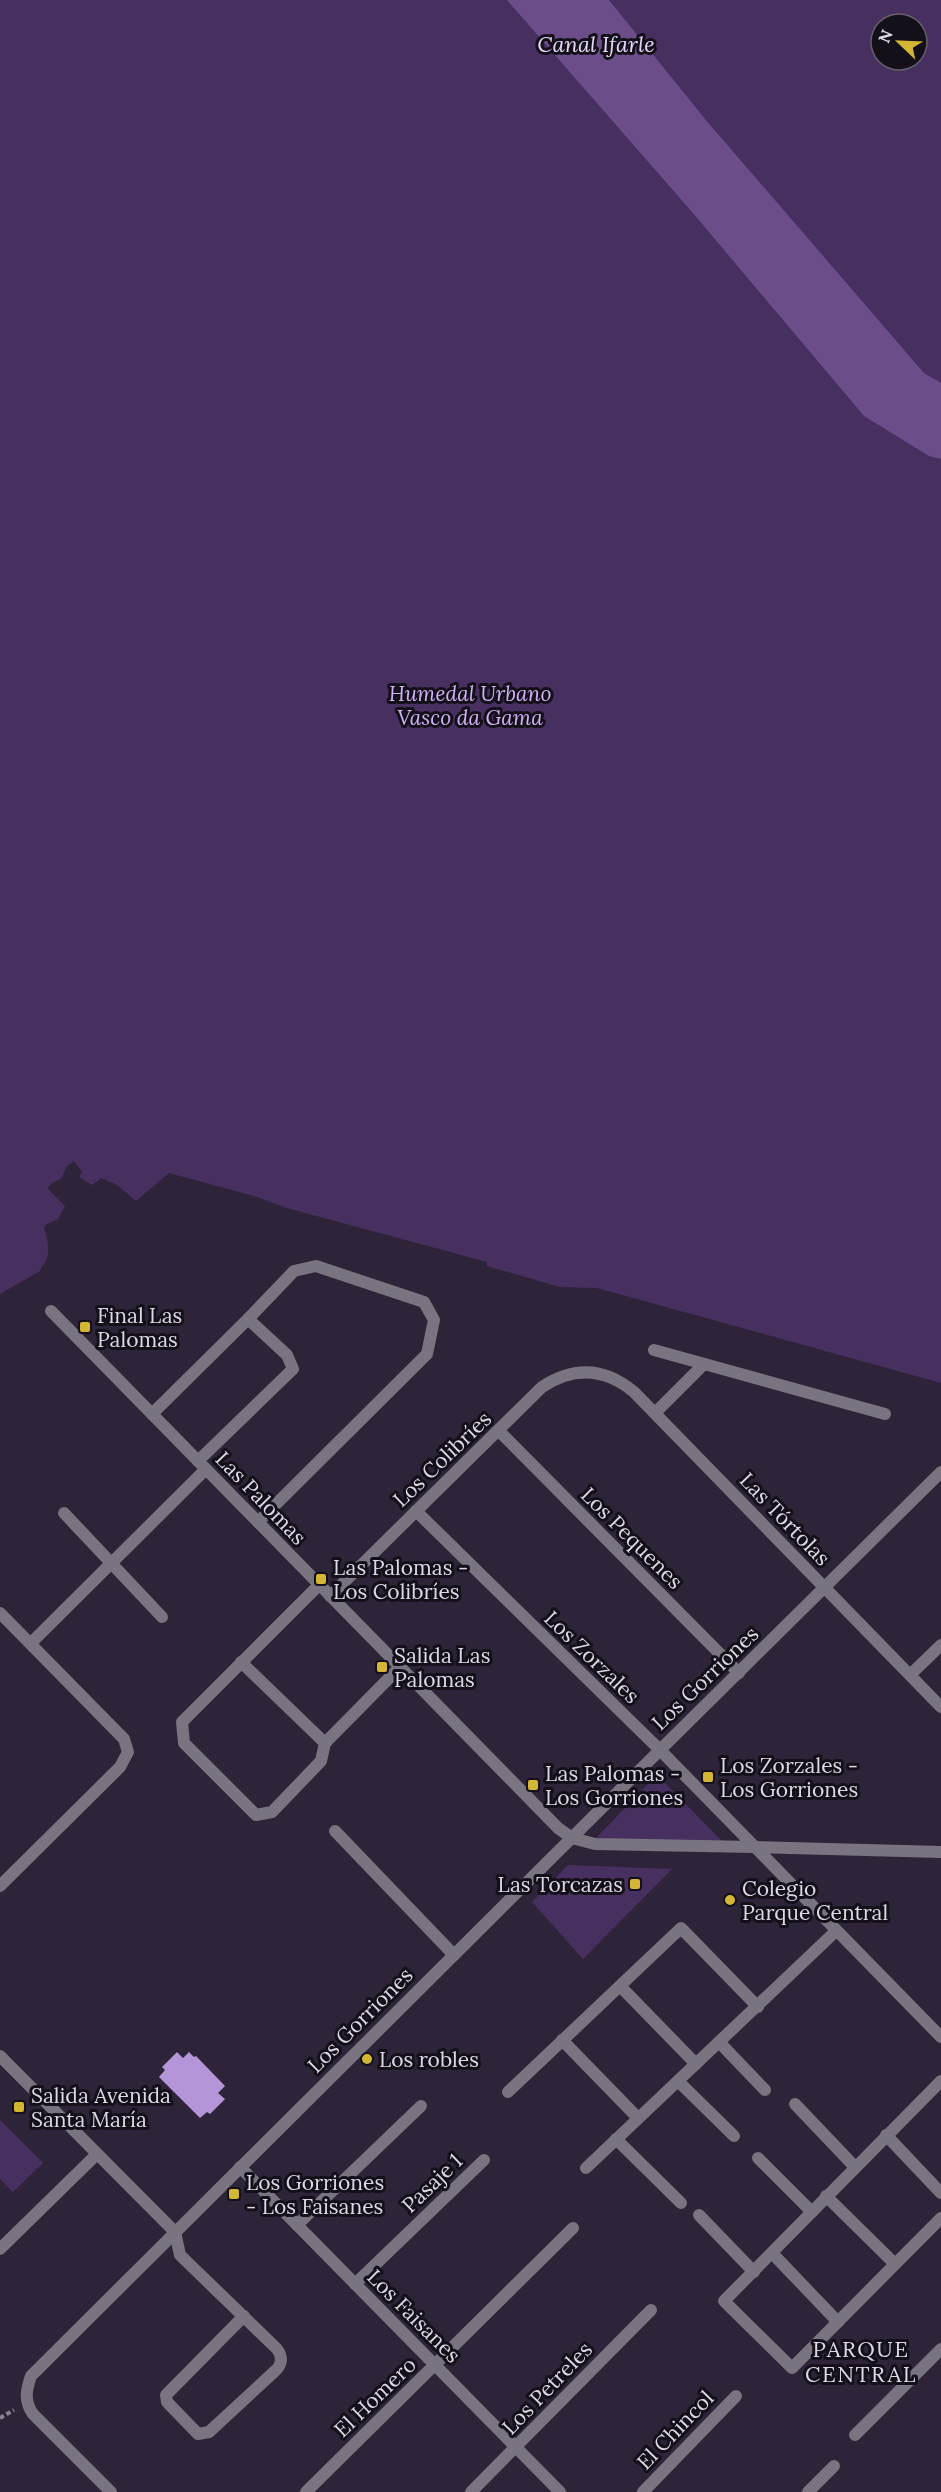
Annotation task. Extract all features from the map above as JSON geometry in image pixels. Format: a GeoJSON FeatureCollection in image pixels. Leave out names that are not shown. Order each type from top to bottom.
{"type":"FeatureCollection","features":[{"type":"Feature","properties":{"kind":"street"},"geometry":{"type":"LineString","coordinates":[[152,1414],[294,1271],[316,1266],[424,1302],[434,1320],[427,1354],[258,1522]]}},
{"type":"Feature","properties":{"kind":"street","name":"Las Palomas"},"geometry":{"type":"LineString","coordinates":[[51,1311],[558,1827],[572,1838]]}},
{"type":"Feature","properties":{"kind":"street"},"geometry":{"type":"LineString","coordinates":[[31,1643],[111,1563],[293,1369],[287,1355],[248,1319]]}},
{"type":"Feature","properties":{"kind":"street"},"geometry":{"type":"LineString","coordinates":[[654,1350],[885,1414]]}},
{"type":"Feature","properties":{"kind":"street"},"geometry":{"type":"LineString","coordinates":[[654,1413],[704,1364]]}},
{"type":"Feature","properties":{"kind":"street","name":"Las Tórtolas"},"geometry":{"type":"LineString","coordinates":[[592,1371],[625,1384],[941,1707]]}},
{"type":"Feature","properties":{"kind":"street","name":"Los Colibríes"},"geometry":{"type":"LineString","coordinates":[[330,1596],[542,1387],[572,1373],[592,1371]]}},
{"type":"Feature","properties":{"kind":"street","name":"Los Pequenes"},"geometry":{"type":"LineString","coordinates":[[499,1431],[739,1673]]}},
{"type":"Feature","properties":{"kind":"street","name":"Los Gorriones"},"geometry":{"type":"LineString","coordinates":[[111,2492],[33,2414],[27,2405],[28,2384],[39,2365],[941,1472]]}},
{"type":"Feature","properties":{"kind":"street","name":"Los Zorzales"},"geometry":{"type":"LineString","coordinates":[[416,1511],[660,1750],[940,2035]]}},
{"type":"Feature","properties":{"kind":"street"},"geometry":{"type":"LineString","coordinates":[[64,1513],[162,1617]]}},
{"type":"Feature","properties":{"kind":"street"},"geometry":{"type":"LineString","coordinates":[[319,1585],[182,1722],[184,1743],[256,1815],[272,1812],[321,1761],[325,1743],[400,1667]]}},
{"type":"Feature","properties":{"kind":"street"},"geometry":{"type":"LineString","coordinates":[[0,1613],[124,1739],[128,1752],[120,1767],[0,1887]]}},
{"type":"Feature","properties":{"kind":"street"},"geometry":{"type":"LineString","coordinates":[[910,1675],[941,1645]]}},
{"type":"Feature","properties":{"kind":"street"},"geometry":{"type":"LineString","coordinates":[[241,1662],[325,1743]]}},
{"type":"Feature","properties":{"kind":"street"},"geometry":{"type":"LineString","coordinates":[[335,1831],[454,1955]]}},
{"type":"Feature","properties":{"kind":"street"},"geometry":{"type":"LineString","coordinates":[[572,1838],[595,1844],[941,1852]]}},
{"type":"Feature","properties":{"kind":"street"},"geometry":{"type":"LineString","coordinates":[[508,2092],[681,1928],[758,2007]]}},
{"type":"Feature","properties":{"kind":"street"},"geometry":{"type":"LineString","coordinates":[[586,2168],[836,1931]]}},
{"type":"Feature","properties":{"kind":"street"},"geometry":{"type":"LineString","coordinates":[[620,1986],[696,2064]]}},
{"type":"Feature","properties":{"kind":"street"},"geometry":{"type":"LineString","coordinates":[[562,2040],[638,2118]]}},
{"type":"Feature","properties":{"kind":"street"},"geometry":{"type":"LineString","coordinates":[[719,2043],[765,2090]]}},
{"type":"Feature","properties":{"kind":"street"},"geometry":{"type":"LineString","coordinates":[[0,2056],[175,2232],[180,2255],[244,2316],[279,2352],[280,2366],[209,2432],[198,2434],[168,2402],[166,2395],[244,2316]]}},
{"type":"Feature","properties":{"kind":"street"},"geometry":{"type":"LineString","coordinates":[[678,2081],[734,2136]]}},
{"type":"Feature","properties":{"kind":"street"},"geometry":{"type":"LineString","coordinates":[[941,2081],[724,2301],[792,2368],[941,2218]]}},
{"type":"Feature","properties":{"kind":"street"},"geometry":{"type":"LineString","coordinates":[[795,2104],[855,2167]]}},
{"type":"Feature","properties":{"kind":"street"},"geometry":{"type":"LineString","coordinates":[[297,2225],[421,2106]]}},
{"type":"Feature","properties":{"kind":"street"},"geometry":{"type":"LineString","coordinates":[[886,2135],[941,2193]]}},
{"type":"Feature","properties":{"kind":"street"},"geometry":{"type":"LineString","coordinates":[[616,2139],[681,2203]]}},
{"type":"Feature","properties":{"kind":"street"},"geometry":{"type":"LineString","coordinates":[[0,2249],[97,2154]]}},
{"type":"Feature","properties":{"kind":"street"},"geometry":{"type":"LineString","coordinates":[[758,2158],[812,2212]]}},
{"type":"Feature","properties":{"kind":"street","name":"Pasaje 1"},"geometry":{"type":"LineString","coordinates":[[355,2284],[484,2160]]}},
{"type":"Feature","properties":{"kind":"street","name":"Los Faisanes"},"geometry":{"type":"LineString","coordinates":[[240,2167],[560,2492]]}},
{"type":"Feature","properties":{"kind":"street"},"geometry":{"type":"LineString","coordinates":[[826,2196],[895,2264]]}},
{"type":"Feature","properties":{"kind":"street"},"geometry":{"type":"LineString","coordinates":[[699,2215],[754,2272]]}},
{"type":"Feature","properties":{"kind":"street","name":"El Homero"},"geometry":{"type":"LineString","coordinates":[[306,2492],[573,2228]]}},
{"type":"Feature","properties":{"kind":"street"},"geometry":{"type":"LineString","coordinates":[[772,2253],[838,2322]]}},
{"type":"Feature","properties":{"kind":"street","name":"Los Petreles"},"geometry":{"type":"LineString","coordinates":[[471,2492],[651,2310]]}},
{"type":"Feature","properties":{"kind":"street"},"geometry":{"type":"LineString","coordinates":[[855,2435],[941,2349]]}},
{"type":"Feature","properties":{"kind":"street","name":"El Chincol"},"geometry":{"type":"LineString","coordinates":[[643,2492],[736,2396]]}},
{"type":"Feature","properties":{"kind":"street"},"geometry":{"type":"LineString","coordinates":[[808,2492],[834,2466]]}},
{"type":"Feature","properties":{"kind":"green space","name":"Humedal Urbano Vasco da Gama"},"geometry":{"type":"Polygon","coordinates":[[[0,0],[941,0],[941,1383],[597,1288],[560,1287],[487,1266],[487,1262],[287,1208],[254,1196],[169,1173],[136,1201],[117,1185],[101,1178],[92,1185],[79,1177],[82,1172],[74,1161],[66,1167],[62,1178],[49,1185],[48,1189],[65,1206],[58,1219],[44,1228],[48,1254],[40,1271],[0,1294],[0,0]]]}},
{"type":"Feature","properties":{"kind":"green space"},"geometry":{"type":"Polygon","coordinates":[[[657,1775],[723,1842],[595,1839],[657,1775]]]}},
{"type":"Feature","properties":{"kind":"green space"},"geometry":{"type":"Polygon","coordinates":[[[568,1865],[672,1869],[583,1959],[532,1902],[568,1865]]]}},
{"type":"Feature","properties":{"kind":"green space"},"geometry":{"type":"Polygon","coordinates":[[[0,2120],[43,2163],[13,2192],[0,2179],[0,2120]]]}},
{"type":"Feature","properties":{"kind":"water","name":"Canal Ifarle"},"geometry":{"type":"Polygon","coordinates":[[[507,0],[609,0],[705,119],[924,373],[941,383],[941,459],[929,456],[864,416],[692,212],[507,0]]]}},
{"type":"Feature","properties":{"kind":"building"},"geometry":{"type":"Polygon","coordinates":[[[177,2052],[183,2058],[189,2052],[194,2057],[196,2056],[225,2086],[218,2093],[225,2099],[210,2114],[207,2112],[200,2118],[159,2077],[165,2070],[162,2067],[177,2052]]]}},
{"type":"Feature","properties":{"kind":"place","name":"Final Las Palomas"},"geometry":{"type":"Point","coordinates":[85,1327]}},
{"type":"Feature","properties":{"kind":"place","name":"Las Palomas - Los Colibríes"},"geometry":{"type":"Point","coordinates":[321,1579]}},
{"type":"Feature","properties":{"kind":"place","name":"Salida Las Palomas"},"geometry":{"type":"Point","coordinates":[382,1667]}},
{"type":"Feature","properties":{"kind":"place","name":"Los Zorzales - Los Gorriones"},"geometry":{"type":"Point","coordinates":[708,1777]}},
{"type":"Feature","properties":{"kind":"place","name":"Las Palomas - Los Gorriones"},"geometry":{"type":"Point","coordinates":[533,1785]}},
{"type":"Feature","properties":{"kind":"place","name":"Las Torcazas"},"geometry":{"type":"Point","coordinates":[635,1884]}},
{"type":"Feature","properties":{"kind":"place","name":"Colegio Parque Central"},"geometry":{"type":"Point","coordinates":[730,1900]}},
{"type":"Feature","properties":{"kind":"place","name":"Los robles"},"geometry":{"type":"Point","coordinates":[367,2059]}},
{"type":"Feature","properties":{"kind":"place","name":"Salida Avenida Santa María"},"geometry":{"type":"Point","coordinates":[19,2107]}},
{"type":"Feature","properties":{"kind":"place","name":"Los Gorriones - Los Faisanes"},"geometry":{"type":"Point","coordinates":[234,2194]}},
{"type":"Feature","properties":{"kind":"district","name":"PARQUE CENTRAL"},"geometry":{"type":"Point","coordinates":[861,2362]}}]}
